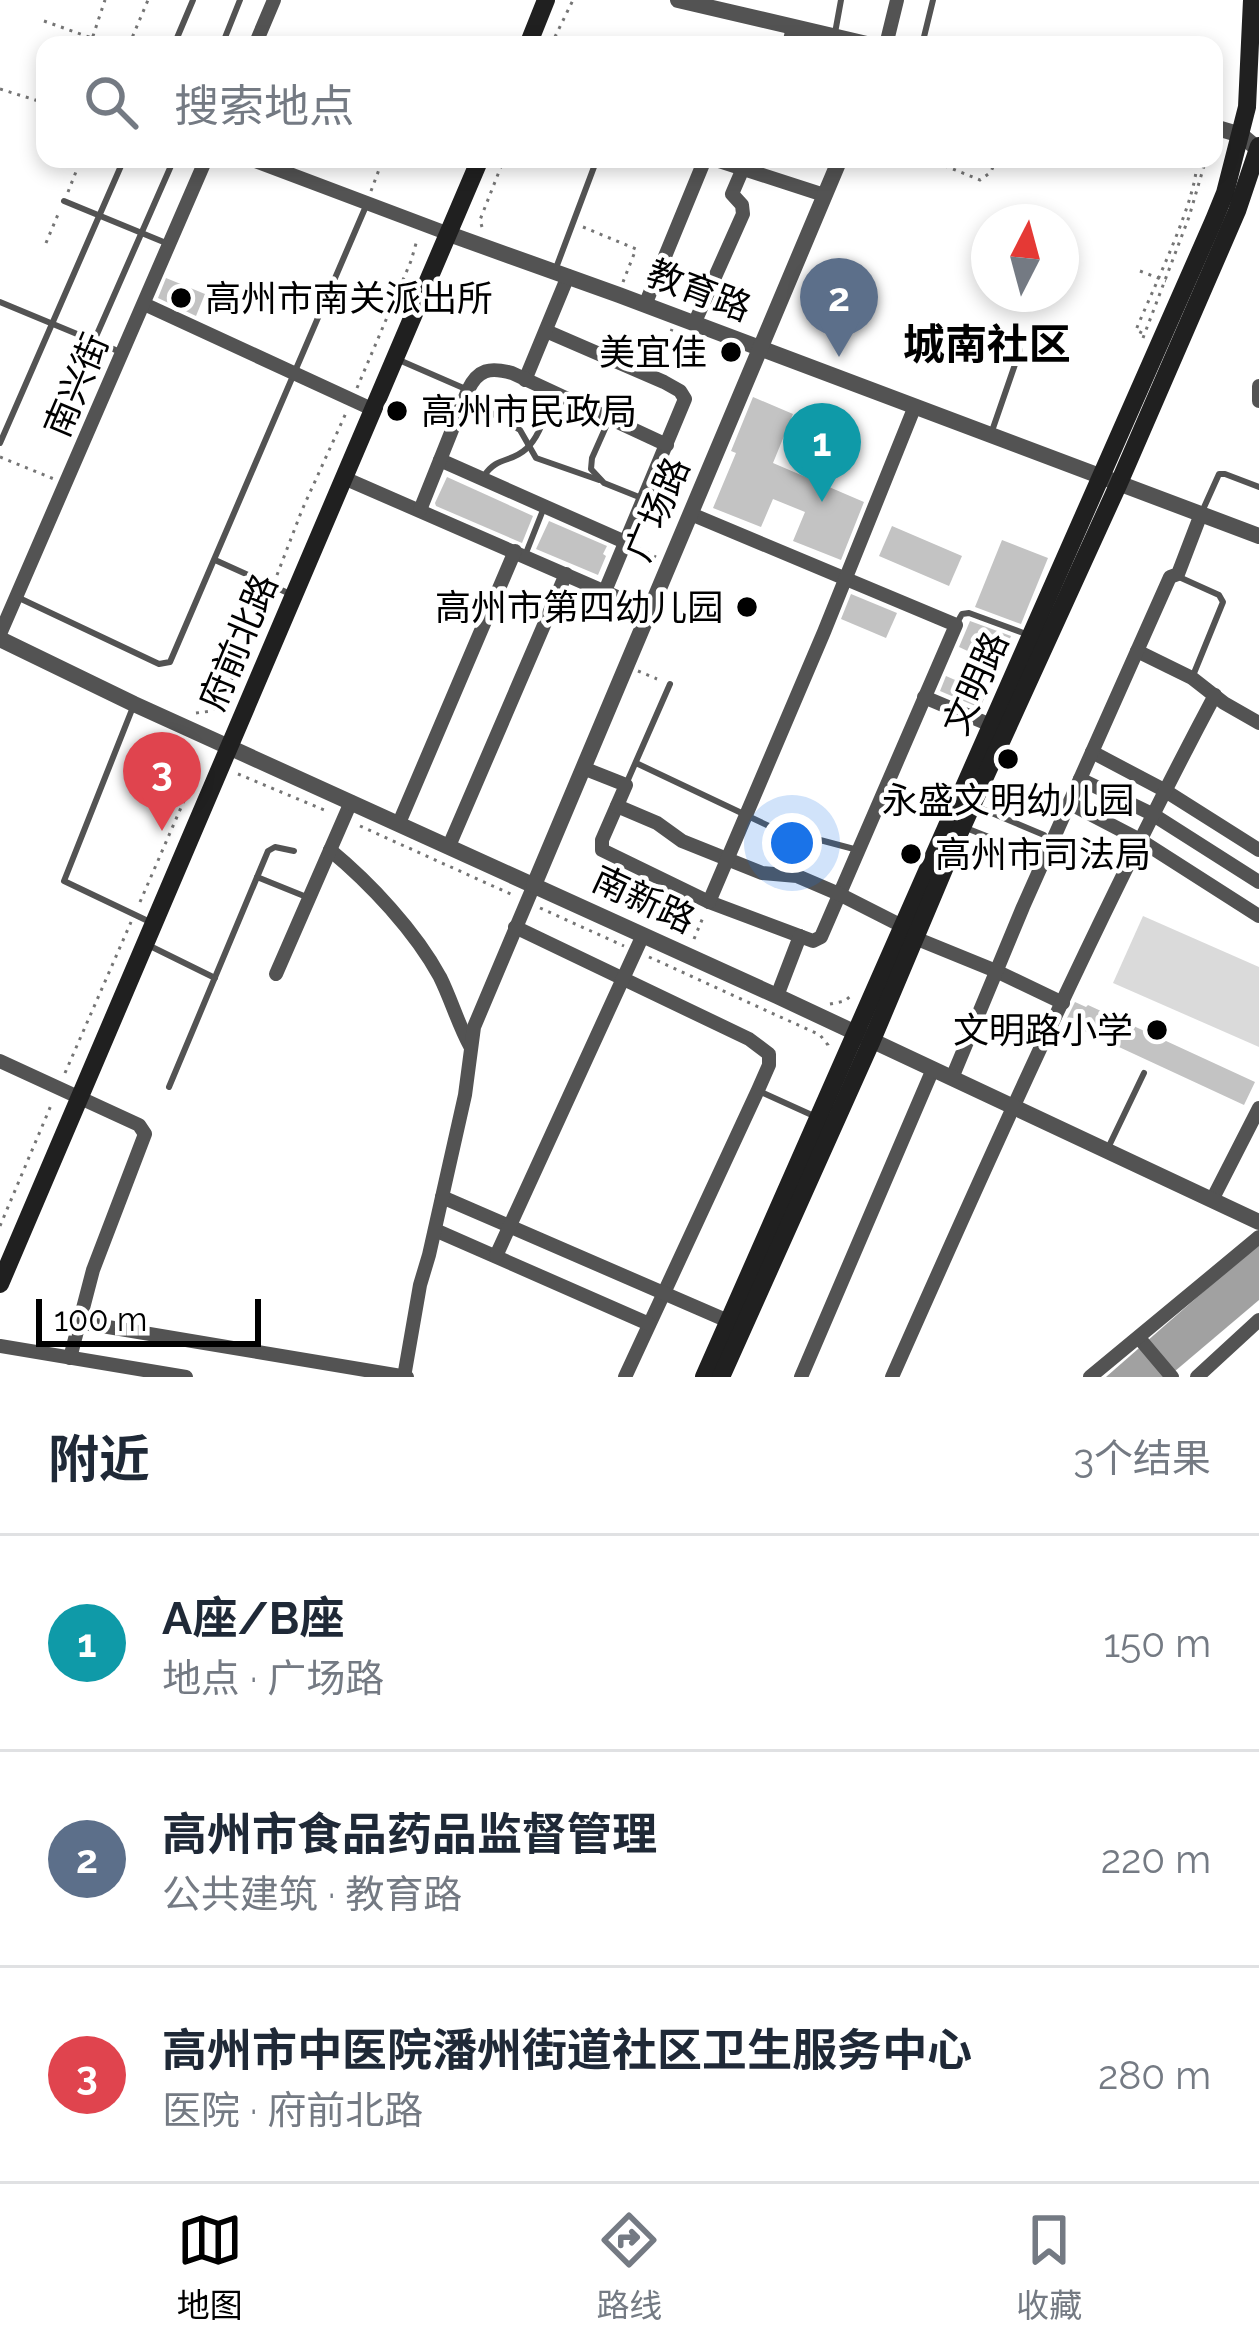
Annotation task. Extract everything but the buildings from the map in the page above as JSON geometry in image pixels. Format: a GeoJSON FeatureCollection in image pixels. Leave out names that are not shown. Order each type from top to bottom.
{"type":"FeatureCollection","features":[{"type":"Feature","properties":{"kind":"main road"},"geometry":{"type":"LineString","coordinates":[[532,36],[546,0]]}},
{"type":"Feature","properties":{"kind":"main road","name":"文明路"},"geometry":{"type":"LineString","coordinates":[[908,932],[972,805],[1111,480],[1225,193],[1249,89],[1252,0]]}},
{"type":"Feature","properties":{"kind":"main road","name":"文明路"},"geometry":{"type":"LineString","coordinates":[[721,1377],[1032,636],[1237,211],[1259,148]]}},
{"type":"Feature","properties":{"kind":"main road","name":"府前北路"},"geometry":{"type":"LineString","coordinates":[[0,1284],[476,168]]}},
{"type":"Feature","properties":{"kind":"main road","name":"文明路"},"geometry":{"type":"LineString","coordinates":[[704,1377],[817,1118],[863,1036]]}},
{"type":"Feature","properties":{"kind":"street"},"geometry":{"type":"LineString","coordinates":[[260,36],[274,0]]}},
{"type":"Feature","properties":{"kind":"street"},"geometry":{"type":"LineString","coordinates":[[678,0],[713,4],[791,36],[834,36]]}},
{"type":"Feature","properties":{"kind":"street"},"geometry":{"type":"LineString","coordinates":[[888,36],[897,0]]}},
{"type":"Feature","properties":{"kind":"street"},"geometry":{"type":"LineString","coordinates":[[1223,130],[1241,135],[1259,148]]}},
{"type":"Feature","properties":{"kind":"street","name":"南兴街"},"geometry":{"type":"LineString","coordinates":[[0,636],[202,168]]}},
{"type":"Feature","properties":{"kind":"street","name":"教育路"},"geometry":{"type":"LineString","coordinates":[[275,168],[1259,536]]}},
{"type":"Feature","properties":{"kind":"street"},"geometry":{"type":"LineString","coordinates":[[645,305],[705,168]]}},
{"type":"Feature","properties":{"kind":"street"},"geometry":{"type":"LineString","coordinates":[[694,324],[742,214],[742,205],[732,194],[743,168]]}},
{"type":"Feature","properties":{"kind":"street"},"geometry":{"type":"LineString","coordinates":[[755,168],[824,195]]}},
{"type":"Feature","properties":{"kind":"street","name":"广场路"},"geometry":{"type":"LineString","coordinates":[[535,885],[583,768],[636,658],[649,610],[671,573],[759,347],[836,168]]}},
{"type":"Feature","properties":{"kind":"street"},"geometry":{"type":"LineString","coordinates":[[525,380],[546,331],[562,273]]}},
{"type":"Feature","properties":{"kind":"street"},"geometry":{"type":"LineString","coordinates":[[144,304],[374,410]]}},
{"type":"Feature","properties":{"kind":"street"},"geometry":{"type":"LineString","coordinates":[[546,331],[654,378],[680,391],[685,399],[605,591]]}},
{"type":"Feature","properties":{"kind":"street"},"geometry":{"type":"LineString","coordinates":[[420,510],[466,394],[477,374],[489,369],[525,380],[667,446]]}},
{"type":"Feature","properties":{"kind":"street"},"geometry":{"type":"LineString","coordinates":[[1259,386],[1259,401]]}},
{"type":"Feature","properties":{"kind":"street"},"geometry":{"type":"LineString","coordinates":[[709,902],[915,406]]}},
{"type":"Feature","properties":{"kind":"street"},"geometry":{"type":"LineString","coordinates":[[440,460],[625,542]]}},
{"type":"Feature","properties":{"kind":"street"},"geometry":{"type":"LineString","coordinates":[[344,478],[649,610]]}},
{"type":"Feature","properties":{"kind":"street"},"geometry":{"type":"LineString","coordinates":[[583,768],[626,785],[602,850],[709,902],[815,941],[820,937],[956,625],[691,514]]}},
{"type":"Feature","properties":{"kind":"street"},"geometry":{"type":"LineString","coordinates":[[952,1078],[1069,803],[1201,514]]}},
{"type":"Feature","properties":{"kind":"street"},"geometry":{"type":"LineString","coordinates":[[399,823],[520,554]]}},
{"type":"Feature","properties":{"kind":"street"},"geometry":{"type":"LineString","coordinates":[[449,846],[566,574]]}},
{"type":"Feature","properties":{"kind":"street","name":"南新路"},"geometry":{"type":"LineString","coordinates":[[0,636],[134,704],[777,996],[1259,1222]]}},
{"type":"Feature","properties":{"kind":"street"},"geometry":{"type":"LineString","coordinates":[[1137,651],[1192,678],[1259,723]]}},
{"type":"Feature","properties":{"kind":"street"},"geometry":{"type":"LineString","coordinates":[[892,1377],[1152,814],[1215,695]]}},
{"type":"Feature","properties":{"kind":"street"},"geometry":{"type":"LineString","coordinates":[[924,697],[993,726]]}},
{"type":"Feature","properties":{"kind":"street"},"geometry":{"type":"LineString","coordinates":[[1092,752],[1164,790],[1259,850]]}},
{"type":"Feature","properties":{"kind":"street"},"geometry":{"type":"LineString","coordinates":[[1080,779],[1152,814],[1259,882]]}},
{"type":"Feature","properties":{"kind":"street"},"geometry":{"type":"LineString","coordinates":[[276,974],[351,802]]}},
{"type":"Feature","properties":{"kind":"street"},"geometry":{"type":"LineString","coordinates":[[1069,803],[1140,840],[1259,916]]}},
{"type":"Feature","properties":{"kind":"street"},"geometry":{"type":"LineString","coordinates":[[617,806],[727,859],[770,875],[797,876],[839,893],[908,932],[1063,1004]]}},
{"type":"Feature","properties":{"kind":"street"},"geometry":{"type":"LineString","coordinates":[[330,850],[375,892],[421,950],[439,977],[470,1046]]}},
{"type":"Feature","properties":{"kind":"street"},"geometry":{"type":"LineString","coordinates":[[78,1322],[405,1377],[420,1285],[465,1095],[470,1046],[480,1010],[535,885]]}},
{"type":"Feature","properties":{"kind":"street"},"geometry":{"type":"LineString","coordinates":[[515,928],[749,1039],[769,1054],[758,1090],[625,1377]]}},
{"type":"Feature","properties":{"kind":"street"},"geometry":{"type":"LineString","coordinates":[[496,1256],[643,935]]}},
{"type":"Feature","properties":{"kind":"street"},"geometry":{"type":"LineString","coordinates":[[777,996],[800,936]]}},
{"type":"Feature","properties":{"kind":"street"},"geometry":{"type":"LineString","coordinates":[[0,1061],[139,1125],[145,1134],[97,1258],[70,1358]]}},
{"type":"Feature","properties":{"kind":"street"},"geometry":{"type":"LineString","coordinates":[[801,1377],[933,1069]]}},
{"type":"Feature","properties":{"kind":"street"},"geometry":{"type":"LineString","coordinates":[[1212,1200],[1259,1108]]}},
{"type":"Feature","properties":{"kind":"street"},"geometry":{"type":"LineString","coordinates":[[442,1197],[728,1321]]}},
{"type":"Feature","properties":{"kind":"street"},"geometry":{"type":"LineString","coordinates":[[435,1229],[649,1324]]}},
{"type":"Feature","properties":{"kind":"street"},"geometry":{"type":"LineString","coordinates":[[1090,1377],[1142,1342],[1259,1237]]}},
{"type":"Feature","properties":{"kind":"street"},"geometry":{"type":"LineString","coordinates":[[1196,1377],[1259,1320]]}},
{"type":"Feature","properties":{"kind":"street"},"geometry":{"type":"LineString","coordinates":[[1142,1342],[1172,1377]]}},
{"type":"Feature","properties":{"kind":"street"},"geometry":{"type":"LineString","coordinates":[[0,1346],[186,1377]]}},
{"type":"Feature","properties":{"kind":"lane"},"geometry":{"type":"LineString","coordinates":[[177,36],[193,0]]}},
{"type":"Feature","properties":{"kind":"lane"},"geometry":{"type":"LineString","coordinates":[[226,36],[240,0]]}},
{"type":"Feature","properties":{"kind":"lane"},"geometry":{"type":"LineString","coordinates":[[834,36],[842,0]]}},
{"type":"Feature","properties":{"kind":"lane"},"geometry":{"type":"LineString","coordinates":[[924,36],[933,0]]}},
{"type":"Feature","properties":{"kind":"lane"},"geometry":{"type":"LineString","coordinates":[[0,443],[120,168]]}},
{"type":"Feature","properties":{"kind":"lane"},"geometry":{"type":"LineString","coordinates":[[94,341],[170,168]]}},
{"type":"Feature","properties":{"kind":"lane"},"geometry":{"type":"LineString","coordinates":[[562,273],[572,223],[593,168]]}},
{"type":"Feature","properties":{"kind":"lane"},"geometry":{"type":"LineString","coordinates":[[64,201],[169,244]]}},
{"type":"Feature","properties":{"kind":"lane"},"geometry":{"type":"LineString","coordinates":[[16,597],[159,664],[174,656],[368,202]]}},
{"type":"Feature","properties":{"kind":"lane"},"geometry":{"type":"LineString","coordinates":[[0,302],[123,353]]}},
{"type":"Feature","properties":{"kind":"lane"},"geometry":{"type":"LineString","coordinates":[[991,435],[1020,350]]}},
{"type":"Feature","properties":{"kind":"lane"},"geometry":{"type":"LineString","coordinates":[[396,358],[466,394],[520,430],[536,458],[644,499]]}},
{"type":"Feature","properties":{"kind":"lane"},"geometry":{"type":"LineString","coordinates":[[482,479],[489,467],[528,448],[553,393]]}},
{"type":"Feature","properties":{"kind":"lane"},"geometry":{"type":"LineString","coordinates":[[599,480],[592,458],[609,419]]}},
{"type":"Feature","properties":{"kind":"lane"},"geometry":{"type":"LineString","coordinates":[[1201,514],[1219,474],[1259,487]]}},
{"type":"Feature","properties":{"kind":"lane"},"geometry":{"type":"LineString","coordinates":[[520,554],[544,506]]}},
{"type":"Feature","properties":{"kind":"lane"},"geometry":{"type":"LineString","coordinates":[[214,560],[294,596]]}},
{"type":"Feature","properties":{"kind":"lane"},"geometry":{"type":"LineString","coordinates":[[1175,576],[1219,595],[1223,602],[1192,678]]}},
{"type":"Feature","properties":{"kind":"lane"},"geometry":{"type":"LineString","coordinates":[[956,625],[962,614],[969,613],[1032,636]]}},
{"type":"Feature","properties":{"kind":"lane"},"geometry":{"type":"LineString","coordinates":[[626,785],[670,684]]}},
{"type":"Feature","properties":{"kind":"lane"},"geometry":{"type":"LineString","coordinates":[[134,704],[64,880],[154,924]]}},
{"type":"Feature","properties":{"kind":"lane"},"geometry":{"type":"LineString","coordinates":[[636,763],[781,830],[858,850]]}},
{"type":"Feature","properties":{"kind":"lane"},"geometry":{"type":"LineString","coordinates":[[972,805],[1044,835]]}},
{"type":"Feature","properties":{"kind":"lane"},"geometry":{"type":"LineString","coordinates":[[962,826],[1045,859]]}},
{"type":"Feature","properties":{"kind":"lane"},"geometry":{"type":"LineString","coordinates":[[169,1087],[256,877],[272,848],[294,851]]}},
{"type":"Feature","properties":{"kind":"lane"},"geometry":{"type":"LineString","coordinates":[[256,877],[309,898]]}},
{"type":"Feature","properties":{"kind":"lane"},"geometry":{"type":"LineString","coordinates":[[145,944],[215,978]]}},
{"type":"Feature","properties":{"kind":"lane"},"geometry":{"type":"LineString","coordinates":[[1107,1151],[1144,1073]]}},
{"type":"Feature","properties":{"kind":"lane"},"geometry":{"type":"LineString","coordinates":[[758,1090],[817,1118]]}},
{"type":"Feature","properties":{"kind":"path"},"geometry":{"type":"LineString","coordinates":[[91,36],[105,0]]}},
{"type":"Feature","properties":{"kind":"path"},"geometry":{"type":"LineString","coordinates":[[133,36],[148,0]]}},
{"type":"Feature","properties":{"kind":"path"},"geometry":{"type":"LineString","coordinates":[[555,36],[573,0]]}},
{"type":"Feature","properties":{"kind":"path"},"geometry":{"type":"LineString","coordinates":[[44,21],[85,36]]}},
{"type":"Feature","properties":{"kind":"path"},"geometry":{"type":"LineString","coordinates":[[0,89],[36,100]]}},
{"type":"Feature","properties":{"kind":"path"},"geometry":{"type":"LineString","coordinates":[[368,202],[380,168]]}},
{"type":"Feature","properties":{"kind":"path"},"geometry":{"type":"LineString","coordinates":[[950,168],[980,180],[987,178],[992,168]]}},
{"type":"Feature","properties":{"kind":"path"},"geometry":{"type":"LineString","coordinates":[[1143,334],[1136,330],[1184,215],[1198,168]]}},
{"type":"Feature","properties":{"kind":"path"},"geometry":{"type":"LineString","coordinates":[[1143,343],[1203,168]]}},
{"type":"Feature","properties":{"kind":"path"},"geometry":{"type":"LineString","coordinates":[[572,223],[636,249],[619,295]]}},
{"type":"Feature","properties":{"kind":"path"},"geometry":{"type":"LineString","coordinates":[[188,712],[205,713],[220,706],[417,240]]}},
{"type":"Feature","properties":{"kind":"path"},"geometry":{"type":"LineString","coordinates":[[1140,271],[1166,280]]}},
{"type":"Feature","properties":{"kind":"path"},"geometry":{"type":"LineString","coordinates":[[654,378],[676,317]]}},
{"type":"Feature","properties":{"kind":"path"},"geometry":{"type":"LineString","coordinates":[[0,457],[66,484]]}},
{"type":"Feature","properties":{"kind":"path"},"geometry":{"type":"LineString","coordinates":[[644,499],[691,514]]}},
{"type":"Feature","properties":{"kind":"path"},"geometry":{"type":"LineString","coordinates":[[625,542],[671,573]]}},
{"type":"Feature","properties":{"kind":"path"},"geometry":{"type":"LineString","coordinates":[[636,658],[670,684]]}},
{"type":"Feature","properties":{"kind":"path"},"geometry":{"type":"LineString","coordinates":[[688,956],[709,902]]}},
{"type":"Feature","properties":{"kind":"shaded area"},"geometry":{"type":"Polygon","coordinates":[[[1143,916],[1259,967],[1259,1047],[1113,983],[1143,916]]]}},
{"type":"Feature","properties":{"kind":"shaded area"},"geometry":{"type":"Polygon","coordinates":[[[1259,1243],[1259,1300],[1168,1377],[1106,1377],[1259,1243]]]}},
{"type":"Feature","properties":{"kind":"place","name":"高州市南关派出所"},"geometry":{"type":"Point","coordinates":[181,298]}},
{"type":"Feature","properties":{"kind":"place","name":"美宜佳"},"geometry":{"type":"Point","coordinates":[731,352]}},
{"type":"Feature","properties":{"kind":"place","name":"高州市食品药品监督管理"},"geometry":{"type":"Point","coordinates":[839,357]}},
{"type":"Feature","properties":{"kind":"place","name":"高州市民政局"},"geometry":{"type":"Point","coordinates":[397,411]}},
{"type":"Feature","properties":{"kind":"place","name":"A座/B座"},"geometry":{"type":"Point","coordinates":[822,502]}},
{"type":"Feature","properties":{"kind":"place","name":"高州市第四幼儿园"},"geometry":{"type":"Point","coordinates":[747,607]}},
{"type":"Feature","properties":{"kind":"place","name":"永盛文明幼儿园"},"geometry":{"type":"Point","coordinates":[1008,759]}},
{"type":"Feature","properties":{"kind":"place","name":"高州市中医院潘州街道社区卫生服务中心"},"geometry":{"type":"Point","coordinates":[162,831]}},
{"type":"Feature","properties":{"kind":"place","name":"高州市司法局"},"geometry":{"type":"Point","coordinates":[911,854]}},
{"type":"Feature","properties":{"kind":"place","name":"文明路小学"},"geometry":{"type":"Point","coordinates":[1157,1030]}},
{"type":"Feature","properties":{"kind":"district","name":"城南社区"},"geometry":{"type":"Point","coordinates":[987,344]}}]}
